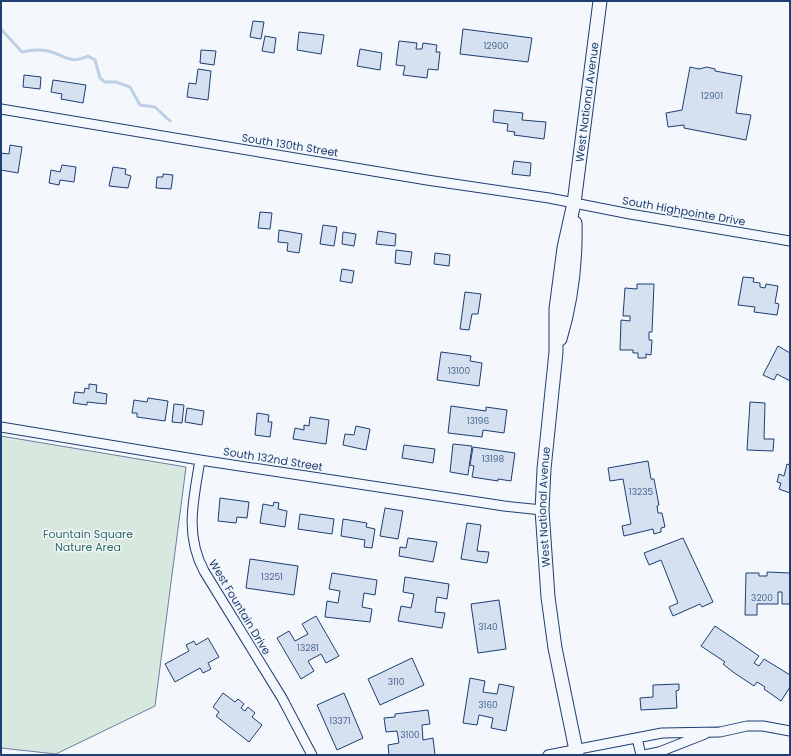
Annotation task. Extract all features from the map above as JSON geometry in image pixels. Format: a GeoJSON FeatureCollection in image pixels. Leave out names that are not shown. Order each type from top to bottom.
{"type":"FeatureCollection","features":[{"type":"Feature","properties":{"kind":"main road","name":"West National Avenue"},"geometry":{"type":"LineString","coordinates":[[576,752],[548,597],[542,510],[544,469],[556,352],[569,310],[573,281],[576,251],[574,203],[600,1]]}},
{"type":"Feature","properties":{"kind":"street","name":"South 130th Street"},"geometry":{"type":"LineString","coordinates":[[1,109],[574,203]]}},
{"type":"Feature","properties":{"kind":"street","name":"South Highpointe Drive"},"geometry":{"type":"LineString","coordinates":[[574,203],[790,241]]}},
{"type":"Feature","properties":{"kind":"street","name":"South 132nd Street"},"geometry":{"type":"LineString","coordinates":[[1,427],[200,460],[504,506],[542,510]]}},
{"type":"Feature","properties":{"kind":"street","name":"West Fountain Drive"},"geometry":{"type":"LineString","coordinates":[[200,460],[191,516],[191,535],[195,551],[204,571],[286,706],[312,755]]}},
{"type":"Feature","properties":{"kind":"street"},"geometry":{"type":"LineString","coordinates":[[548,755],[576,752],[637,738],[678,732],[708,733],[747,726],[763,726],[790,731]]}},
{"type":"Feature","properties":{"kind":"street"},"geometry":{"type":"LineString","coordinates":[[644,755],[687,742],[708,733]]}},
{"type":"Feature","properties":{"kind":"street"},"geometry":{"type":"LineString","coordinates":[[637,738],[641,755]]}},
{"type":"Feature","properties":{"kind":"green space","name":"Fountain Square Nature Area"},"geometry":{"type":"Polygon","coordinates":[[[1,436],[186,467],[155,706],[56,754],[1,748],[1,436]]]}},
{"type":"Feature","properties":{"kind":"building"},"geometry":{"type":"Polygon","coordinates":[[[253,21],[264,22],[261,39],[250,37],[253,21]]]}},
{"type":"Feature","properties":{"kind":"building"},"geometry":{"type":"Polygon","coordinates":[[[463,29],[532,38],[528,62],[460,54],[463,29]]]}},
{"type":"Feature","properties":{"kind":"building"},"geometry":{"type":"Polygon","coordinates":[[[299,32],[324,35],[321,54],[297,50],[299,32]]]}},
{"type":"Feature","properties":{"kind":"building"},"geometry":{"type":"Polygon","coordinates":[[[265,36],[276,38],[274,53],[262,51],[265,36]]]}},
{"type":"Feature","properties":{"kind":"building"},"geometry":{"type":"Polygon","coordinates":[[[399,41],[417,43],[416,49],[422,49],[423,43],[437,45],[436,52],[440,52],[438,70],[428,69],[427,78],[403,75],[405,66],[396,65],[399,41]]]}},
{"type":"Feature","properties":{"kind":"building"},"geometry":{"type":"Polygon","coordinates":[[[360,49],[382,53],[380,70],[357,66],[360,49]]]}},
{"type":"Feature","properties":{"kind":"building"},"geometry":{"type":"Polygon","coordinates":[[[201,50],[216,51],[214,65],[200,63],[201,50]]]}},
{"type":"Feature","properties":{"kind":"building"},"geometry":{"type":"Polygon","coordinates":[[[690,67],[699,69],[707,67],[715,69],[715,71],[742,76],[736,113],[751,115],[746,140],[684,128],[684,125],[668,127],[666,113],[682,110],[690,67]]]}},
{"type":"Feature","properties":{"kind":"building"},"geometry":{"type":"Polygon","coordinates":[[[198,69],[211,71],[208,100],[187,97],[189,83],[196,84],[198,69]]]}},
{"type":"Feature","properties":{"kind":"building"},"geometry":{"type":"Polygon","coordinates":[[[24,75],[41,77],[40,89],[23,87],[24,75]]]}},
{"type":"Feature","properties":{"kind":"building"},"geometry":{"type":"Polygon","coordinates":[[[53,80],[86,85],[83,103],[61,99],[62,94],[51,92],[53,80]]]}},
{"type":"Feature","properties":{"kind":"building"},"geometry":{"type":"Polygon","coordinates":[[[494,110],[523,113],[522,120],[546,122],[544,139],[514,135],[515,132],[507,131],[508,124],[493,122],[494,110]]]}},
{"type":"Feature","properties":{"kind":"building"},"geometry":{"type":"Polygon","coordinates":[[[10,145],[22,147],[18,173],[1,170],[1,153],[9,154],[10,145]]]}},
{"type":"Feature","properties":{"kind":"building"},"geometry":{"type":"Polygon","coordinates":[[[514,161],[531,163],[530,176],[512,174],[514,161]]]}},
{"type":"Feature","properties":{"kind":"building"},"geometry":{"type":"Polygon","coordinates":[[[62,165],[76,167],[74,182],[60,180],[59,185],[49,183],[51,170],[60,172],[62,165]]]}},
{"type":"Feature","properties":{"kind":"building"},"geometry":{"type":"Polygon","coordinates":[[[113,167],[126,169],[125,174],[131,176],[128,188],[109,186],[113,167]]]}},
{"type":"Feature","properties":{"kind":"building"},"geometry":{"type":"Polygon","coordinates":[[[163,174],[173,175],[171,189],[156,188],[157,177],[163,177],[163,174]]]}},
{"type":"Feature","properties":{"kind":"building"},"geometry":{"type":"Polygon","coordinates":[[[260,212],[272,213],[270,229],[258,228],[260,212]]]}},
{"type":"Feature","properties":{"kind":"building"},"geometry":{"type":"Polygon","coordinates":[[[323,225],[337,227],[334,246],[320,244],[323,225]]]}},
{"type":"Feature","properties":{"kind":"building"},"geometry":{"type":"Polygon","coordinates":[[[279,230],[302,234],[299,253],[287,251],[288,243],[278,242],[279,230]]]}},
{"type":"Feature","properties":{"kind":"building"},"geometry":{"type":"Polygon","coordinates":[[[378,231],[396,234],[395,246],[376,244],[378,231]]]}},
{"type":"Feature","properties":{"kind":"building"},"geometry":{"type":"Polygon","coordinates":[[[343,232],[356,234],[354,246],[342,244],[343,232]]]}},
{"type":"Feature","properties":{"kind":"building"},"geometry":{"type":"Polygon","coordinates":[[[396,250],[412,252],[410,265],[395,263],[396,250]]]}},
{"type":"Feature","properties":{"kind":"building"},"geometry":{"type":"Polygon","coordinates":[[[435,253],[450,255],[449,266],[434,264],[435,253]]]}},
{"type":"Feature","properties":{"kind":"building"},"geometry":{"type":"Polygon","coordinates":[[[342,269],[354,271],[352,283],[340,281],[342,269]]]}},
{"type":"Feature","properties":{"kind":"building"},"geometry":{"type":"Polygon","coordinates":[[[743,277],[754,278],[753,282],[760,283],[760,287],[765,288],[766,284],[778,286],[775,303],[779,304],[777,315],[754,312],[755,307],[738,305],[743,277]]]}},
{"type":"Feature","properties":{"kind":"building"},"geometry":{"type":"Polygon","coordinates":[[[637,284],[654,284],[652,332],[649,332],[649,340],[652,340],[651,355],[646,354],[646,358],[638,358],[638,353],[633,353],[633,350],[620,350],[621,320],[630,321],[630,316],[623,316],[625,288],[637,289],[637,284]]]}},
{"type":"Feature","properties":{"kind":"building"},"geometry":{"type":"Polygon","coordinates":[[[465,292],[481,294],[478,314],[472,314],[469,330],[460,329],[465,292]]]}},
{"type":"Feature","properties":{"kind":"building"},"geometry":{"type":"Polygon","coordinates":[[[778,346],[790,353],[790,381],[777,374],[774,380],[763,375],[778,346]]]}},
{"type":"Feature","properties":{"kind":"building"},"geometry":{"type":"Polygon","coordinates":[[[441,352],[471,356],[470,361],[482,363],[479,386],[437,380],[441,352]]]}},
{"type":"Feature","properties":{"kind":"building"},"geometry":{"type":"Polygon","coordinates":[[[89,384],[97,385],[96,392],[107,394],[106,404],[87,402],[87,405],[73,403],[75,392],[84,393],[85,388],[89,389],[89,384]]]}},
{"type":"Feature","properties":{"kind":"building"},"geometry":{"type":"Polygon","coordinates":[[[148,398],[168,401],[165,421],[137,417],[137,413],[132,413],[134,400],[147,402],[148,398]]]}},
{"type":"Feature","properties":{"kind":"building"},"geometry":{"type":"Polygon","coordinates":[[[750,402],[765,403],[764,439],[774,439],[773,451],[747,450],[750,402]]]}},
{"type":"Feature","properties":{"kind":"building"},"geometry":{"type":"Polygon","coordinates":[[[174,404],[184,405],[182,423],[172,422],[174,404]]]}},
{"type":"Feature","properties":{"kind":"building"},"geometry":{"type":"Polygon","coordinates":[[[451,406],[486,411],[486,407],[507,410],[504,433],[483,430],[482,437],[448,433],[451,406]]]}},
{"type":"Feature","properties":{"kind":"building"},"geometry":{"type":"Polygon","coordinates":[[[187,408],[204,411],[202,425],[185,422],[187,408]]]}},
{"type":"Feature","properties":{"kind":"building"},"geometry":{"type":"Polygon","coordinates":[[[257,413],[269,415],[268,422],[272,422],[270,437],[255,435],[257,413]]]}},
{"type":"Feature","properties":{"kind":"building"},"geometry":{"type":"Polygon","coordinates":[[[310,417],[329,420],[326,444],[293,439],[295,428],[304,430],[304,425],[309,426],[310,417]]]}},
{"type":"Feature","properties":{"kind":"building"},"geometry":{"type":"Polygon","coordinates":[[[356,426],[370,429],[366,450],[343,445],[345,434],[354,435],[356,426]]]}},
{"type":"Feature","properties":{"kind":"building"},"geometry":{"type":"Polygon","coordinates":[[[453,444],[472,446],[468,475],[450,472],[453,444]]]}},
{"type":"Feature","properties":{"kind":"building"},"geometry":{"type":"Polygon","coordinates":[[[404,445],[435,449],[433,463],[402,458],[404,445]]]}},
{"type":"Feature","properties":{"kind":"building"},"geometry":{"type":"Polygon","coordinates":[[[473,447],[515,453],[511,481],[498,479],[498,481],[472,477],[474,466],[470,465],[473,447]]]}},
{"type":"Feature","properties":{"kind":"building"},"geometry":{"type":"Polygon","coordinates":[[[648,461],[651,479],[654,479],[659,505],[657,506],[658,513],[662,513],[665,527],[661,528],[661,532],[654,534],[653,529],[624,536],[622,526],[631,524],[623,479],[610,481],[608,468],[648,461]]]}},
{"type":"Feature","properties":{"kind":"building"},"geometry":{"type":"Polygon","coordinates":[[[787,464],[790,465],[790,493],[779,489],[781,483],[777,482],[779,474],[784,476],[787,464]]]}},
{"type":"Feature","properties":{"kind":"building"},"geometry":{"type":"Polygon","coordinates":[[[220,498],[249,502],[247,518],[237,517],[236,523],[218,521],[220,498]]]}},
{"type":"Feature","properties":{"kind":"building"},"geometry":{"type":"Polygon","coordinates":[[[274,502],[279,503],[278,509],[287,511],[285,527],[260,523],[263,504],[273,506],[274,502]]]}},
{"type":"Feature","properties":{"kind":"building"},"geometry":{"type":"Polygon","coordinates":[[[385,508],[403,511],[398,539],[380,536],[385,508]]]}},
{"type":"Feature","properties":{"kind":"building"},"geometry":{"type":"Polygon","coordinates":[[[300,514],[334,519],[332,534],[298,529],[300,514]]]}},
{"type":"Feature","properties":{"kind":"building"},"geometry":{"type":"Polygon","coordinates":[[[343,519],[367,523],[366,527],[375,529],[372,548],[364,547],[365,540],[341,536],[343,519]]]}},
{"type":"Feature","properties":{"kind":"building"},"geometry":{"type":"Polygon","coordinates":[[[467,523],[481,525],[477,551],[489,552],[487,563],[461,559],[467,523]]]}},
{"type":"Feature","properties":{"kind":"building"},"geometry":{"type":"Polygon","coordinates":[[[408,538],[437,542],[433,562],[399,556],[400,547],[406,548],[408,538]]]}},
{"type":"Feature","properties":{"kind":"building"},"geometry":{"type":"Polygon","coordinates":[[[683,538],[713,602],[702,607],[700,604],[673,616],[669,607],[678,603],[661,560],[649,565],[644,553],[683,538]]]}},
{"type":"Feature","properties":{"kind":"building"},"geometry":{"type":"Polygon","coordinates":[[[250,559],[298,566],[294,595],[246,588],[250,559]]]}},
{"type":"Feature","properties":{"kind":"building"},"geometry":{"type":"Polygon","coordinates":[[[767,572],[790,573],[790,604],[782,604],[782,592],[778,592],[778,604],[757,604],[757,615],[745,615],[746,573],[759,573],[759,576],[767,576],[767,572]]]}},
{"type":"Feature","properties":{"kind":"building"},"geometry":{"type":"Polygon","coordinates":[[[332,573],[377,580],[375,595],[364,593],[362,607],[372,609],[370,622],[325,617],[327,601],[338,603],[340,591],[329,589],[332,573]]]}},
{"type":"Feature","properties":{"kind":"building"},"geometry":{"type":"Polygon","coordinates":[[[405,577],[449,584],[447,599],[437,597],[435,612],[445,613],[442,628],[398,621],[401,606],[411,608],[414,594],[403,592],[405,577]]]}},
{"type":"Feature","properties":{"kind":"building"},"geometry":{"type":"Polygon","coordinates":[[[499,600],[506,649],[478,653],[471,604],[499,600]]]}},
{"type":"Feature","properties":{"kind":"building"},"geometry":{"type":"Polygon","coordinates":[[[316,616],[339,656],[326,663],[321,654],[308,661],[314,671],[301,679],[277,638],[289,631],[295,641],[308,634],[302,624],[316,616]]]}},
{"type":"Feature","properties":{"kind":"building"},"geometry":{"type":"Polygon","coordinates":[[[715,626],[759,656],[754,663],[759,666],[764,659],[790,675],[790,687],[781,701],[757,682],[754,686],[733,672],[723,664],[725,662],[701,646],[715,626]]]}},
{"type":"Feature","properties":{"kind":"building"},"geometry":{"type":"Polygon","coordinates":[[[208,638],[219,657],[208,663],[211,669],[203,673],[200,668],[175,682],[165,664],[189,651],[186,645],[194,641],[196,645],[208,638]]]}},
{"type":"Feature","properties":{"kind":"building"},"geometry":{"type":"Polygon","coordinates":[[[412,658],[424,685],[380,705],[368,679],[412,658]]]}},
{"type":"Feature","properties":{"kind":"building"},"geometry":{"type":"Polygon","coordinates":[[[470,678],[485,681],[483,692],[497,694],[499,684],[514,687],[506,731],[491,728],[493,718],[479,715],[477,725],[463,723],[470,678]]]}},
{"type":"Feature","properties":{"kind":"building"},"geometry":{"type":"Polygon","coordinates":[[[679,684],[679,690],[676,691],[677,708],[641,710],[640,698],[653,697],[653,685],[679,684]]]}},
{"type":"Feature","properties":{"kind":"building"},"geometry":{"type":"Polygon","coordinates":[[[223,693],[235,702],[238,699],[244,704],[241,708],[245,711],[248,707],[255,713],[252,717],[262,725],[249,742],[216,716],[219,712],[213,707],[223,693]]]}},
{"type":"Feature","properties":{"kind":"building"},"geometry":{"type":"Polygon","coordinates":[[[344,693],[363,738],[337,750],[317,705],[344,693]]]}},
{"type":"Feature","properties":{"kind":"building"},"geometry":{"type":"Polygon","coordinates":[[[428,710],[430,724],[422,725],[423,740],[433,738],[435,755],[389,755],[388,745],[399,743],[397,731],[386,732],[384,718],[395,717],[395,714],[428,710]]]}},
{"type":"Feature","properties":{"kind":"waterway"},"geometry":{"type":"LineString","coordinates":[[1,29],[22,52],[45,50],[77,60],[88,56],[95,60],[100,78],[105,82],[116,82],[130,87],[140,105],[155,107],[170,121]]}}]}
